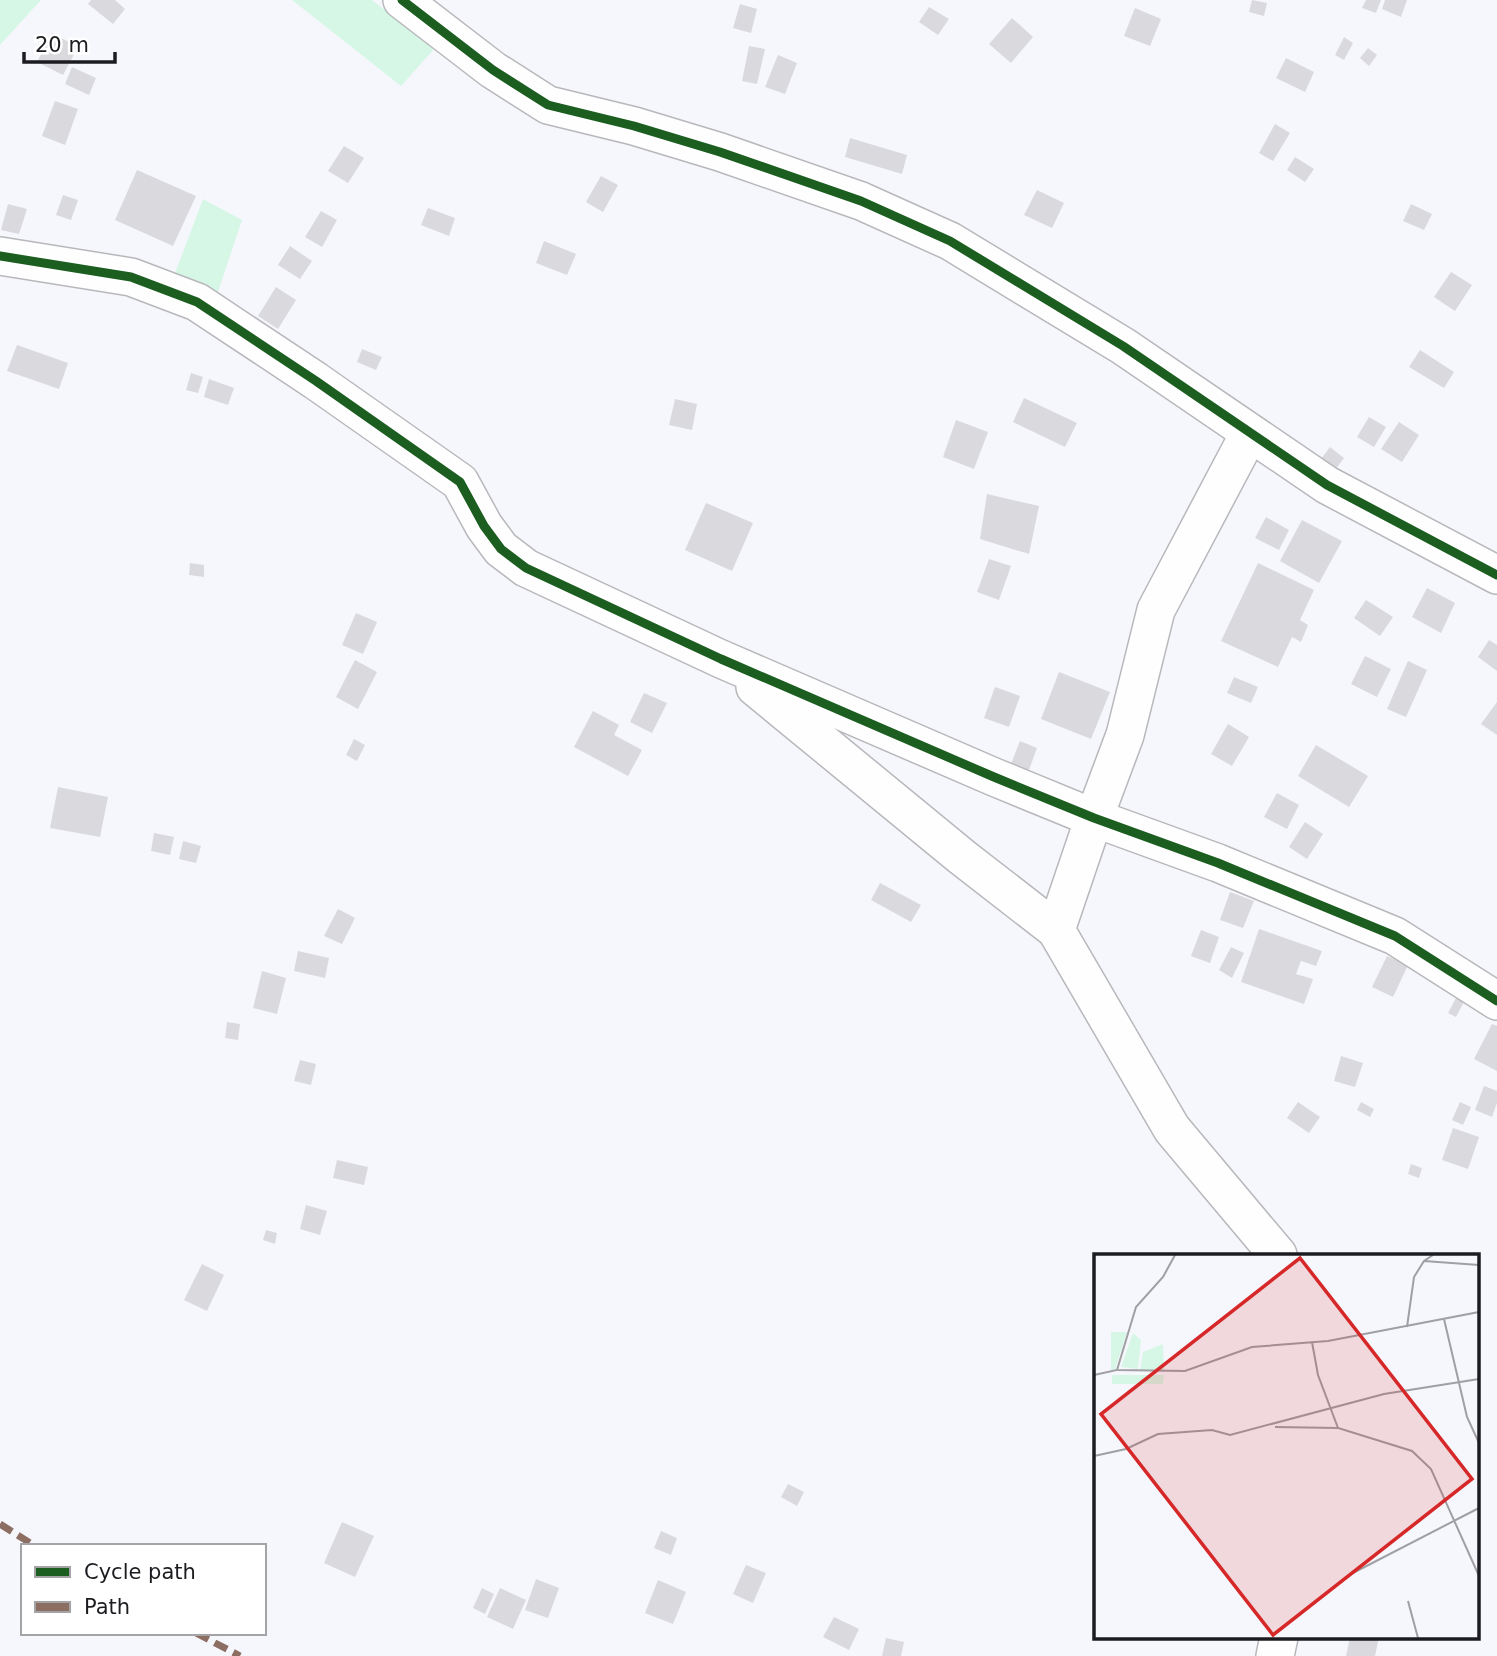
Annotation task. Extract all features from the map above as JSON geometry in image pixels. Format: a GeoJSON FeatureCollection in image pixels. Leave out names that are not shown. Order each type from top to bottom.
{"type":"FeatureCollection","features":[{"type":"Feature","properties":{"kind":"street"},"geometry":{"type":"LineString","coordinates":[[402,0],[493,70],[548,105],[634,126],[720,152],[861,201],[950,241],[1123,346],[1327,485],[1497,575]]}},
{"type":"Feature","properties":{"kind":"street"},"geometry":{"type":"LineString","coordinates":[[0,256],[131,277],[197,302],[316,380],[460,482],[500,549],[526,569],[721,659],[1094,818],[1218,863],[1395,936],[1497,1001]]}},
{"type":"Feature","properties":{"kind":"street"},"geometry":{"type":"LineString","coordinates":[[1056,930],[1125,735],[1156,610],[1249,434]]}},
{"type":"Feature","properties":{"kind":"street"},"geometry":{"type":"LineString","coordinates":[[721,659],[962,857],[1056,930],[1172,1129],[1277,1254]]}},
{"type":"Feature","properties":{"kind":"street"},"geometry":{"type":"LineString","coordinates":[[1275,1656],[1279,1638]]}},
{"type":"Feature","properties":{"kind":"green space"},"geometry":{"type":"Polygon","coordinates":[[[0,0],[41,0],[0,45],[0,0]]]}},
{"type":"Feature","properties":{"kind":"green space"},"geometry":{"type":"Polygon","coordinates":[[[292,0],[372,0],[434,49],[401,86],[292,0]]]}},
{"type":"Feature","properties":{"kind":"green space"},"geometry":{"type":"Polygon","coordinates":[[[203,199],[242,220],[216,298],[171,284],[203,199]]]}},
{"type":"Feature","properties":{"kind":"building"},"geometry":{"type":"Polygon","coordinates":[[[91,0],[115,0],[125,9],[113,24],[88,4],[91,0]]]}},
{"type":"Feature","properties":{"kind":"building"},"geometry":{"type":"Polygon","coordinates":[[[1252,0],[1267,3],[1264,16],[1249,12],[1252,0]]]}},
{"type":"Feature","properties":{"kind":"building"},"geometry":{"type":"Polygon","coordinates":[[[1366,0],[1381,0],[1376,13],[1362,8],[1366,0]]]}},
{"type":"Feature","properties":{"kind":"building"},"geometry":{"type":"Polygon","coordinates":[[[1385,0],[1407,0],[1401,17],[1382,9],[1385,0]]]}},
{"type":"Feature","properties":{"kind":"building"},"geometry":{"type":"Polygon","coordinates":[[[740,4],[757,9],[751,33],[733,28],[740,4]]]}},
{"type":"Feature","properties":{"kind":"building"},"geometry":{"type":"Polygon","coordinates":[[[929,7],[949,19],[938,35],[919,22],[929,7]]]}},
{"type":"Feature","properties":{"kind":"building"},"geometry":{"type":"Polygon","coordinates":[[[1135,8],[1161,19],[1150,46],[1124,36],[1135,8]]]}},
{"type":"Feature","properties":{"kind":"building"},"geometry":{"type":"Polygon","coordinates":[[[1012,18],[1033,37],[1011,63],[989,44],[1012,18]]]}},
{"type":"Feature","properties":{"kind":"building"},"geometry":{"type":"Polygon","coordinates":[[[52,33],[78,47],[63,75],[37,62],[52,33]]]}},
{"type":"Feature","properties":{"kind":"building"},"geometry":{"type":"Polygon","coordinates":[[[1344,37],[1353,43],[1344,60],[1335,55],[1344,37]]]}},
{"type":"Feature","properties":{"kind":"building"},"geometry":{"type":"Polygon","coordinates":[[[749,46],[765,49],[757,84],[742,81],[749,46]]]}},
{"type":"Feature","properties":{"kind":"building"},"geometry":{"type":"Polygon","coordinates":[[[1368,48],[1377,55],[1369,66],[1360,58],[1368,48]]]}},
{"type":"Feature","properties":{"kind":"building"},"geometry":{"type":"Polygon","coordinates":[[[778,55],[797,63],[785,94],[765,87],[778,55]]]}},
{"type":"Feature","properties":{"kind":"building"},"geometry":{"type":"Polygon","coordinates":[[[1286,58],[1314,72],[1305,92],[1276,78],[1286,58]]]}},
{"type":"Feature","properties":{"kind":"building"},"geometry":{"type":"Polygon","coordinates":[[[72,67],[96,78],[89,95],[65,84],[72,67]]]}},
{"type":"Feature","properties":{"kind":"building"},"geometry":{"type":"Polygon","coordinates":[[[55,101],[78,109],[65,145],[42,136],[55,101]]]}},
{"type":"Feature","properties":{"kind":"building"},"geometry":{"type":"Polygon","coordinates":[[[1275,124],[1290,133],[1273,161],[1259,153],[1275,124]]]}},
{"type":"Feature","properties":{"kind":"building"},"geometry":{"type":"Polygon","coordinates":[[[850,138],[907,155],[902,174],[845,157],[850,138]]]}},
{"type":"Feature","properties":{"kind":"building"},"geometry":{"type":"Polygon","coordinates":[[[344,146],[364,158],[348,183],[328,171],[344,146]]]}},
{"type":"Feature","properties":{"kind":"building"},"geometry":{"type":"Polygon","coordinates":[[[1295,157],[1314,169],[1305,182],[1287,170],[1295,157]]]}},
{"type":"Feature","properties":{"kind":"building"},"geometry":{"type":"Polygon","coordinates":[[[137,170],[196,196],[173,246],[115,220],[137,170]]]}},
{"type":"Feature","properties":{"kind":"building"},"geometry":{"type":"Polygon","coordinates":[[[601,176],[618,185],[603,212],[586,202],[601,176]]]}},
{"type":"Feature","properties":{"kind":"building"},"geometry":{"type":"Polygon","coordinates":[[[1037,190],[1064,203],[1052,228],[1024,215],[1037,190]]]}},
{"type":"Feature","properties":{"kind":"building"},"geometry":{"type":"Polygon","coordinates":[[[63,195],[78,200],[71,220],[56,215],[63,195]]]}},
{"type":"Feature","properties":{"kind":"building"},"geometry":{"type":"Polygon","coordinates":[[[8,204],[27,209],[19,234],[1,230],[8,204]]]}},
{"type":"Feature","properties":{"kind":"building"},"geometry":{"type":"Polygon","coordinates":[[[1411,204],[1432,214],[1424,230],[1403,221],[1411,204]]]}},
{"type":"Feature","properties":{"kind":"building"},"geometry":{"type":"Polygon","coordinates":[[[428,208],[455,218],[449,236],[421,225],[428,208]]]}},
{"type":"Feature","properties":{"kind":"building"},"geometry":{"type":"Polygon","coordinates":[[[321,211],[337,220],[322,247],[305,237],[321,211]]]}},
{"type":"Feature","properties":{"kind":"building"},"geometry":{"type":"Polygon","coordinates":[[[544,241],[576,254],[567,275],[536,263],[544,241]]]}},
{"type":"Feature","properties":{"kind":"building"},"geometry":{"type":"Polygon","coordinates":[[[290,246],[312,261],[300,279],[278,265],[290,246]]]}},
{"type":"Feature","properties":{"kind":"building"},"geometry":{"type":"Polygon","coordinates":[[[1451,272],[1472,285],[1455,311],[1434,297],[1451,272]]]}},
{"type":"Feature","properties":{"kind":"building"},"geometry":{"type":"Polygon","coordinates":[[[276,287],[296,300],[278,329],[258,316],[276,287]]]}},
{"type":"Feature","properties":{"kind":"building"},"geometry":{"type":"Polygon","coordinates":[[[17,345],[68,363],[59,389],[7,371],[17,345]]]}},
{"type":"Feature","properties":{"kind":"building"},"geometry":{"type":"Polygon","coordinates":[[[362,349],[382,357],[376,370],[357,362],[362,349]]]}},
{"type":"Feature","properties":{"kind":"building"},"geometry":{"type":"Polygon","coordinates":[[[1420,350],[1454,372],[1444,388],[1409,367],[1420,350]]]}},
{"type":"Feature","properties":{"kind":"building"},"geometry":{"type":"Polygon","coordinates":[[[191,373],[203,377],[198,393],[186,390],[191,373]]]}},
{"type":"Feature","properties":{"kind":"building"},"geometry":{"type":"Polygon","coordinates":[[[209,379],[234,388],[228,405],[204,397],[209,379]]]}},
{"type":"Feature","properties":{"kind":"building"},"geometry":{"type":"Polygon","coordinates":[[[1024,398],[1077,423],[1065,447],[1013,422],[1024,398]]]}},
{"type":"Feature","properties":{"kind":"building"},"geometry":{"type":"Polygon","coordinates":[[[675,399],[697,404],[692,430],[669,425],[675,399]]]}},
{"type":"Feature","properties":{"kind":"building"},"geometry":{"type":"Polygon","coordinates":[[[1369,417],[1386,427],[1374,447],[1357,437],[1369,417]]]}},
{"type":"Feature","properties":{"kind":"building"},"geometry":{"type":"Polygon","coordinates":[[[956,420],[988,432],[974,469],[943,457],[956,420]]]}},
{"type":"Feature","properties":{"kind":"building"},"geometry":{"type":"Polygon","coordinates":[[[1399,422],[1419,435],[1402,462],[1381,449],[1399,422]]]}},
{"type":"Feature","properties":{"kind":"building"},"geometry":{"type":"Polygon","coordinates":[[[1330,447],[1344,458],[1335,470],[1321,459],[1330,447]]]}},
{"type":"Feature","properties":{"kind":"building"},"geometry":{"type":"Polygon","coordinates":[[[987,494],[1039,506],[1029,554],[980,539],[987,494]]]}},
{"type":"Feature","properties":{"kind":"building"},"geometry":{"type":"Polygon","coordinates":[[[706,503],[753,523],[732,571],[685,550],[706,503]]]}},
{"type":"Feature","properties":{"kind":"building"},"geometry":{"type":"Polygon","coordinates":[[[1266,517],[1289,530],[1279,550],[1255,538],[1266,517]]]}},
{"type":"Feature","properties":{"kind":"building"},"geometry":{"type":"Polygon","coordinates":[[[1302,520],[1342,541],[1319,583],[1280,561],[1302,520]]]}},
{"type":"Feature","properties":{"kind":"building"},"geometry":{"type":"Polygon","coordinates":[[[989,559],[1011,566],[999,600],[977,592],[989,559]]]}},
{"type":"Feature","properties":{"kind":"building"},"geometry":{"type":"Polygon","coordinates":[[[190,563],[204,565],[204,577],[189,575],[190,563]]]}},
{"type":"Feature","properties":{"kind":"building"},"geometry":{"type":"Polygon","coordinates":[[[1258,563],[1314,590],[1300,620],[1308,625],[1301,642],[1292,637],[1278,667],[1221,641],[1258,563]]]}},
{"type":"Feature","properties":{"kind":"building"},"geometry":{"type":"Polygon","coordinates":[[[1427,588],[1455,603],[1441,633],[1412,617],[1427,588]]]}},
{"type":"Feature","properties":{"kind":"building"},"geometry":{"type":"Polygon","coordinates":[[[1366,600],[1393,617],[1380,636],[1354,618],[1366,600]]]}},
{"type":"Feature","properties":{"kind":"building"},"geometry":{"type":"Polygon","coordinates":[[[356,613],[377,622],[363,654],[342,645],[356,613]]]}},
{"type":"Feature","properties":{"kind":"building"},"geometry":{"type":"Polygon","coordinates":[[[1489,640],[1497,645],[1497,671],[1478,657],[1489,640]]]}},
{"type":"Feature","properties":{"kind":"building"},"geometry":{"type":"Polygon","coordinates":[[[1365,656],[1391,669],[1377,697],[1351,684],[1365,656]]]}},
{"type":"Feature","properties":{"kind":"building"},"geometry":{"type":"Polygon","coordinates":[[[355,660],[377,672],[358,709],[336,697],[355,660]]]}},
{"type":"Feature","properties":{"kind":"building"},"geometry":{"type":"Polygon","coordinates":[[[1408,661],[1427,670],[1406,717],[1387,709],[1408,661]]]}},
{"type":"Feature","properties":{"kind":"building"},"geometry":{"type":"Polygon","coordinates":[[[1059,672],[1110,692],[1091,739],[1041,719],[1059,672]]]}},
{"type":"Feature","properties":{"kind":"building"},"geometry":{"type":"Polygon","coordinates":[[[1234,677],[1258,687],[1251,703],[1227,693],[1234,677]]]}},
{"type":"Feature","properties":{"kind":"building"},"geometry":{"type":"Polygon","coordinates":[[[995,687],[1020,696],[1009,727],[984,718],[995,687]]]}},
{"type":"Feature","properties":{"kind":"building"},"geometry":{"type":"Polygon","coordinates":[[[644,693],[667,703],[652,733],[630,722],[644,693]]]}},
{"type":"Feature","properties":{"kind":"building"},"geometry":{"type":"Polygon","coordinates":[[[1497,702],[1497,735],[1481,724],[1497,702]]]}},
{"type":"Feature","properties":{"kind":"building"},"geometry":{"type":"Polygon","coordinates":[[[593,711],[619,725],[614,735],[642,750],[628,776],[574,747],[593,711]]]}},
{"type":"Feature","properties":{"kind":"building"},"geometry":{"type":"Polygon","coordinates":[[[1228,724],[1249,737],[1232,766],[1211,754],[1228,724]]]}},
{"type":"Feature","properties":{"kind":"building"},"geometry":{"type":"Polygon","coordinates":[[[354,739],[365,745],[357,761],[346,755],[354,739]]]}},
{"type":"Feature","properties":{"kind":"building"},"geometry":{"type":"Polygon","coordinates":[[[1020,741],[1037,748],[1029,770],[1011,764],[1020,741]]]}},
{"type":"Feature","properties":{"kind":"building"},"geometry":{"type":"Polygon","coordinates":[[[1316,745],[1368,776],[1349,807],[1298,776],[1316,745]]]}},
{"type":"Feature","properties":{"kind":"building"},"geometry":{"type":"Polygon","coordinates":[[[58,787],[108,797],[100,837],[50,828],[58,787]]]}},
{"type":"Feature","properties":{"kind":"building"},"geometry":{"type":"Polygon","coordinates":[[[1277,793],[1299,805],[1287,829],[1264,817],[1277,793]]]}},
{"type":"Feature","properties":{"kind":"building"},"geometry":{"type":"Polygon","coordinates":[[[1305,822],[1323,834],[1307,859],[1289,847],[1305,822]]]}},
{"type":"Feature","properties":{"kind":"building"},"geometry":{"type":"Polygon","coordinates":[[[154,833],[174,837],[170,855],[151,851],[154,833]]]}},
{"type":"Feature","properties":{"kind":"building"},"geometry":{"type":"Polygon","coordinates":[[[183,841],[201,846],[196,863],[179,859],[183,841]]]}},
{"type":"Feature","properties":{"kind":"building"},"geometry":{"type":"Polygon","coordinates":[[[880,883],[921,905],[911,922],[871,900],[880,883]]]}},
{"type":"Feature","properties":{"kind":"building"},"geometry":{"type":"Polygon","coordinates":[[[1230,892],[1254,901],[1243,928],[1220,920],[1230,892]]]}},
{"type":"Feature","properties":{"kind":"building"},"geometry":{"type":"Polygon","coordinates":[[[338,909],[355,918],[342,944],[324,936],[338,909]]]}},
{"type":"Feature","properties":{"kind":"building"},"geometry":{"type":"Polygon","coordinates":[[[1259,929],[1322,951],[1316,966],[1301,961],[1296,974],[1313,979],[1304,1004],[1241,982],[1259,929]]]}},
{"type":"Feature","properties":{"kind":"building"},"geometry":{"type":"Polygon","coordinates":[[[1201,930],[1219,937],[1210,963],[1191,956],[1201,930]]]}},
{"type":"Feature","properties":{"kind":"building"},"geometry":{"type":"Polygon","coordinates":[[[1231,947],[1244,953],[1232,978],[1219,970],[1231,947]]]}},
{"type":"Feature","properties":{"kind":"building"},"geometry":{"type":"Polygon","coordinates":[[[298,951],[329,958],[325,978],[294,971],[298,951]]]}},
{"type":"Feature","properties":{"kind":"building"},"geometry":{"type":"Polygon","coordinates":[[[1387,956],[1408,965],[1393,997],[1372,987],[1387,956]]]}},
{"type":"Feature","properties":{"kind":"building"},"geometry":{"type":"Polygon","coordinates":[[[262,971],[286,978],[277,1014],[253,1008],[262,971]]]}},
{"type":"Feature","properties":{"kind":"building"},"geometry":{"type":"Polygon","coordinates":[[[1456,998],[1464,1002],[1456,1017],[1448,1013],[1456,998]]]}},
{"type":"Feature","properties":{"kind":"building"},"geometry":{"type":"Polygon","coordinates":[[[227,1022],[240,1024],[238,1040],[225,1038],[227,1022]]]}},
{"type":"Feature","properties":{"kind":"building"},"geometry":{"type":"Polygon","coordinates":[[[1492,1024],[1497,1026],[1497,1071],[1474,1059],[1492,1024]]]}},
{"type":"Feature","properties":{"kind":"building"},"geometry":{"type":"Polygon","coordinates":[[[1341,1056],[1363,1063],[1355,1087],[1334,1081],[1341,1056]]]}},
{"type":"Feature","properties":{"kind":"building"},"geometry":{"type":"Polygon","coordinates":[[[300,1060],[316,1064],[311,1085],[294,1081],[300,1060]]]}},
{"type":"Feature","properties":{"kind":"building"},"geometry":{"type":"Polygon","coordinates":[[[1484,1086],[1497,1091],[1497,1103],[1492,1117],[1475,1110],[1484,1086]]]}},
{"type":"Feature","properties":{"kind":"building"},"geometry":{"type":"Polygon","coordinates":[[[1298,1102],[1320,1117],[1309,1133],[1287,1118],[1298,1102]]]}},
{"type":"Feature","properties":{"kind":"building"},"geometry":{"type":"Polygon","coordinates":[[[1361,1102],[1374,1109],[1370,1117],[1357,1110],[1361,1102]]]}},
{"type":"Feature","properties":{"kind":"building"},"geometry":{"type":"Polygon","coordinates":[[[1460,1102],[1471,1107],[1463,1125],[1452,1120],[1460,1102]]]}},
{"type":"Feature","properties":{"kind":"building"},"geometry":{"type":"Polygon","coordinates":[[[1453,1128],[1479,1137],[1468,1169],[1442,1160],[1453,1128]]]}},
{"type":"Feature","properties":{"kind":"building"},"geometry":{"type":"Polygon","coordinates":[[[337,1160],[368,1167],[364,1185],[333,1178],[337,1160]]]}},
{"type":"Feature","properties":{"kind":"building"},"geometry":{"type":"Polygon","coordinates":[[[1411,1164],[1422,1168],[1419,1178],[1408,1174],[1411,1164]]]}},
{"type":"Feature","properties":{"kind":"building"},"geometry":{"type":"Polygon","coordinates":[[[306,1205],[327,1211],[320,1235],[300,1229],[306,1205]]]}},
{"type":"Feature","properties":{"kind":"building"},"geometry":{"type":"Polygon","coordinates":[[[266,1230],[277,1233],[275,1244],[263,1240],[266,1230]]]}},
{"type":"Feature","properties":{"kind":"building"},"geometry":{"type":"Polygon","coordinates":[[[202,1264],[224,1275],[207,1311],[184,1300],[202,1264]]]}},
{"type":"Feature","properties":{"kind":"building"},"geometry":{"type":"Polygon","coordinates":[[[788,1484],[804,1492],[797,1506],[781,1497],[788,1484]]]}},
{"type":"Feature","properties":{"kind":"building"},"geometry":{"type":"Polygon","coordinates":[[[342,1522],[374,1536],[355,1577],[324,1563],[342,1522]]]}},
{"type":"Feature","properties":{"kind":"building"},"geometry":{"type":"Polygon","coordinates":[[[661,1531],[677,1538],[671,1555],[654,1548],[661,1531]]]}},
{"type":"Feature","properties":{"kind":"building"},"geometry":{"type":"Polygon","coordinates":[[[746,1565],[766,1573],[753,1603],[733,1594],[746,1565]]]}},
{"type":"Feature","properties":{"kind":"building"},"geometry":{"type":"Polygon","coordinates":[[[536,1579],[559,1588],[548,1618],[525,1610],[536,1579]]]}},
{"type":"Feature","properties":{"kind":"building"},"geometry":{"type":"Polygon","coordinates":[[[658,1580],[686,1592],[673,1624],[645,1613],[658,1580]]]}},
{"type":"Feature","properties":{"kind":"building"},"geometry":{"type":"Polygon","coordinates":[[[482,1588],[494,1594],[485,1614],[473,1608],[482,1588]]]}},
{"type":"Feature","properties":{"kind":"building"},"geometry":{"type":"Polygon","coordinates":[[[500,1588],[526,1600],[513,1629],[487,1617],[500,1588]]]}},
{"type":"Feature","properties":{"kind":"building"},"geometry":{"type":"Polygon","coordinates":[[[834,1617],[859,1629],[849,1650],[823,1637],[834,1617]]]}},
{"type":"Feature","properties":{"kind":"building"},"geometry":{"type":"Polygon","coordinates":[[[886,1638],[904,1642],[901,1656],[882,1656],[886,1638]]]}},
{"type":"Feature","properties":{"kind":"building"},"geometry":{"type":"Polygon","coordinates":[[[1350,1638],[1379,1638],[1375,1656],[1346,1656],[1350,1638]]]}},
{"type":"Feature","properties":{"kind":"marked path"},"geometry":{"type":"LineString","coordinates":[[0,1524],[32,1544]]}},
{"type":"Feature","properties":{"kind":"marked path"},"geometry":{"type":"LineString","coordinates":[[200,1635],[240,1656]]}},
{"type":"Feature","properties":{"kind":"cycle path"},"geometry":{"type":"LineString","coordinates":[[402,0],[493,70],[548,105],[634,126],[720,152],[861,201],[950,241],[1123,346],[1327,485],[1497,575]]}},
{"type":"Feature","properties":{"kind":"cycle path"},"geometry":{"type":"LineString","coordinates":[[0,256],[131,277],[197,302],[460,482],[484,526],[501,549],[526,568],[721,659],[994,777],[1094,818],[1218,863],[1395,936],[1497,1001]]}}]}
